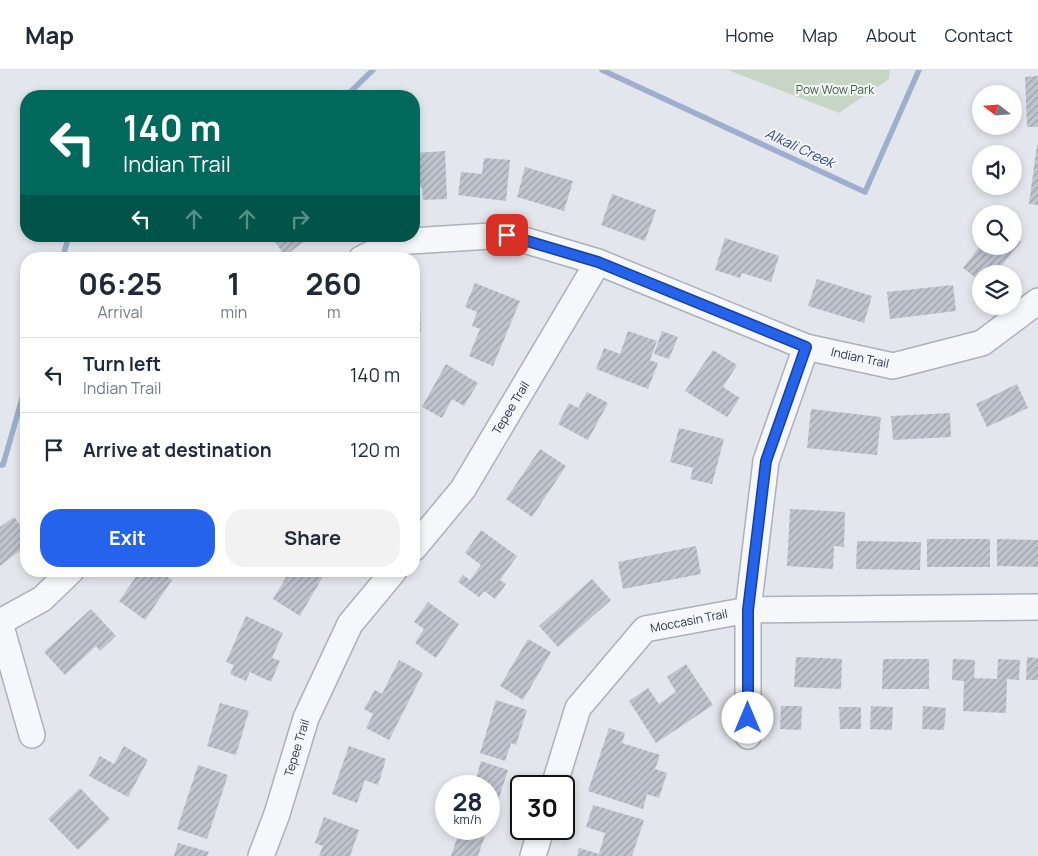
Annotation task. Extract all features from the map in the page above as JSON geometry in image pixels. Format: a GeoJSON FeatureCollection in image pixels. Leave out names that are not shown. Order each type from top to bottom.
{"type":"FeatureCollection","features":[{"type":"Feature","properties":{"kind":"street","name":"Indian Trail"},"geometry":{"type":"LineString","coordinates":[[420,240],[507,235],[598,262],[806,347],[893,366],[982,343],[1038,301]]}},
{"type":"Feature","properties":{"kind":"street","name":"Indian Trail"},"geometry":{"type":"LineString","coordinates":[[375,252],[395,242]]}},
{"type":"Feature","properties":{"kind":"street","name":"Tepee Trail"},"geometry":{"type":"LineString","coordinates":[[420,541],[463,489],[598,262]]}},
{"type":"Feature","properties":{"kind":"street"},"geometry":{"type":"LineString","coordinates":[[748,736],[748,610],[766,461],[806,347]]}},
{"type":"Feature","properties":{"kind":"street"},"geometry":{"type":"LineString","coordinates":[[32,735],[0,622],[42,599],[65,577]]}},
{"type":"Feature","properties":{"kind":"street","name":"Tepee Trail"},"geometry":{"type":"LineString","coordinates":[[261,856],[277,814],[306,718],[350,624],[389,577]]}},
{"type":"Feature","properties":{"kind":"street","name":"Moccasin Trail"},"geometry":{"type":"LineString","coordinates":[[557,775],[578,708],[645,629],[748,610],[1038,607]]}},
{"type":"Feature","properties":{"kind":"street"},"geometry":{"type":"LineString","coordinates":[[533,856],[538,840]]}},
{"type":"Feature","properties":{"kind":"green space","name":"Pow Wow Park"},"geometry":{"type":"Polygon","coordinates":[[[728,70],[890,70],[889,79],[839,113],[728,70]]]}},
{"type":"Feature","properties":{"kind":"building"},"geometry":{"type":"Polygon","coordinates":[[[1038,76],[1038,127],[1027,127],[1025,77],[1038,76]]]}},
{"type":"Feature","properties":{"kind":"building"},"geometry":{"type":"Polygon","coordinates":[[[1038,145],[1038,205],[1029,204],[1038,145]]]}},
{"type":"Feature","properties":{"kind":"building"},"geometry":{"type":"Polygon","coordinates":[[[445,151],[447,199],[423,200],[422,187],[420,187],[420,153],[445,151]]]}},
{"type":"Feature","properties":{"kind":"building"},"geometry":{"type":"Polygon","coordinates":[[[484,158],[510,160],[506,201],[458,195],[461,172],[482,174],[484,158]]]}},
{"type":"Feature","properties":{"kind":"building"},"geometry":{"type":"Polygon","coordinates":[[[525,167],[573,181],[564,211],[517,197],[525,167]]]}},
{"type":"Feature","properties":{"kind":"building"},"geometry":{"type":"Polygon","coordinates":[[[612,194],[656,210],[645,241],[601,225],[612,194]]]}},
{"type":"Feature","properties":{"kind":"building"},"geometry":{"type":"Polygon","coordinates":[[[725,238],[779,256],[771,282],[742,273],[740,278],[715,270],[725,238]]]}},
{"type":"Feature","properties":{"kind":"building"},"geometry":{"type":"Polygon","coordinates":[[[275,242],[303,242],[290,252],[282,252],[275,242]]]}},
{"type":"Feature","properties":{"kind":"building"},"geometry":{"type":"Polygon","coordinates":[[[973,255],[1010,255],[1002,265],[972,265],[972,275],[963,268],[973,255]]]}},
{"type":"Feature","properties":{"kind":"building"},"geometry":{"type":"Polygon","coordinates":[[[817,279],[872,296],[864,323],[808,306],[817,279]]]}},
{"type":"Feature","properties":{"kind":"building"},"geometry":{"type":"Polygon","coordinates":[[[475,283],[520,301],[493,366],[469,356],[480,329],[472,326],[477,312],[465,307],[475,283]]]}},
{"type":"Feature","properties":{"kind":"building"},"geometry":{"type":"Polygon","coordinates":[[[953,285],[956,311],[890,319],[887,292],[953,285]]]}},
{"type":"Feature","properties":{"kind":"building"},"geometry":{"type":"Polygon","coordinates":[[[628,331],[657,341],[650,360],[658,363],[648,389],[596,369],[604,348],[620,354],[628,331]]]}},
{"type":"Feature","properties":{"kind":"building"},"geometry":{"type":"Polygon","coordinates":[[[662,331],[678,337],[669,359],[654,354],[662,331]]]}},
{"type":"Feature","properties":{"kind":"building"},"geometry":{"type":"Polygon","coordinates":[[[713,350],[737,365],[723,387],[740,398],[727,417],[685,391],[713,350]]]}},
{"type":"Feature","properties":{"kind":"building"},"geometry":{"type":"Polygon","coordinates":[[[446,364],[478,383],[464,406],[452,399],[442,418],[422,407],[446,364]]]}},
{"type":"Feature","properties":{"kind":"building"},"geometry":{"type":"Polygon","coordinates":[[[1017,384],[1028,408],[987,427],[976,404],[1017,384]]]}},
{"type":"Feature","properties":{"kind":"building"},"geometry":{"type":"Polygon","coordinates":[[[587,392],[608,403],[588,440],[558,424],[569,403],[578,408],[587,392]]]}},
{"type":"Feature","properties":{"kind":"building"},"geometry":{"type":"Polygon","coordinates":[[[811,409],[881,417],[877,455],[807,448],[811,409]]]}},
{"type":"Feature","properties":{"kind":"building"},"geometry":{"type":"Polygon","coordinates":[[[950,413],[951,437],[893,440],[891,416],[950,413]]]}},
{"type":"Feature","properties":{"kind":"building"},"geometry":{"type":"Polygon","coordinates":[[[679,428],[724,439],[712,484],[690,479],[693,468],[670,462],[679,428]]]}},
{"type":"Feature","properties":{"kind":"building"},"geometry":{"type":"Polygon","coordinates":[[[540,449],[566,466],[532,517],[506,499],[540,449]]]}},
{"type":"Feature","properties":{"kind":"building"},"geometry":{"type":"Polygon","coordinates":[[[790,509],[845,512],[844,547],[834,546],[833,569],[787,566],[790,509]]]}},
{"type":"Feature","properties":{"kind":"building"},"geometry":{"type":"Polygon","coordinates":[[[14,517],[20,525],[20,551],[0,566],[0,527],[14,517]]]}},
{"type":"Feature","properties":{"kind":"building"},"geometry":{"type":"Polygon","coordinates":[[[481,530],[517,556],[500,580],[506,584],[495,599],[484,591],[479,597],[458,582],[463,575],[470,580],[481,565],[465,553],[481,530]]]}},
{"type":"Feature","properties":{"kind":"building"},"geometry":{"type":"Polygon","coordinates":[[[927,539],[990,539],[990,567],[927,567],[927,539]]]}},
{"type":"Feature","properties":{"kind":"building"},"geometry":{"type":"Polygon","coordinates":[[[997,539],[1038,540],[1038,567],[997,566],[997,539]]]}},
{"type":"Feature","properties":{"kind":"building"},"geometry":{"type":"Polygon","coordinates":[[[857,541],[921,542],[920,570],[856,569],[857,541]]]}},
{"type":"Feature","properties":{"kind":"building"},"geometry":{"type":"Polygon","coordinates":[[[696,546],[701,574],[623,589],[618,562],[696,546]]]}},
{"type":"Feature","properties":{"kind":"building"},"geometry":{"type":"Polygon","coordinates":[[[136,577],[168,577],[172,580],[145,620],[119,601],[136,577]]]}},
{"type":"Feature","properties":{"kind":"building"},"geometry":{"type":"Polygon","coordinates":[[[286,577],[323,577],[300,616],[273,599],[286,577]]]}},
{"type":"Feature","properties":{"kind":"building"},"geometry":{"type":"Polygon","coordinates":[[[592,579],[611,600],[558,647],[539,626],[592,579]]]}},
{"type":"Feature","properties":{"kind":"building"},"geometry":{"type":"Polygon","coordinates":[[[428,602],[459,624],[436,658],[415,643],[424,629],[414,622],[428,602]]]}},
{"type":"Feature","properties":{"kind":"building"},"geometry":{"type":"Polygon","coordinates":[[[91,609],[116,636],[100,651],[96,646],[65,675],[44,652],[91,609]]]}},
{"type":"Feature","properties":{"kind":"building"},"geometry":{"type":"Polygon","coordinates":[[[246,616],[283,633],[272,658],[280,661],[271,682],[250,672],[246,681],[230,674],[234,665],[226,662],[246,616]]]}},
{"type":"Feature","properties":{"kind":"building"},"geometry":{"type":"Polygon","coordinates":[[[528,639],[551,652],[523,700],[500,686],[528,639]]]}},
{"type":"Feature","properties":{"kind":"building"},"geometry":{"type":"Polygon","coordinates":[[[796,657],[842,659],[841,689],[794,687],[796,657]]]}},
{"type":"Feature","properties":{"kind":"building"},"geometry":{"type":"Polygon","coordinates":[[[1027,657],[1038,658],[1038,680],[1026,680],[1027,657]]]}},
{"type":"Feature","properties":{"kind":"building"},"geometry":{"type":"Polygon","coordinates":[[[883,659],[929,659],[929,689],[882,689],[883,659]]]}},
{"type":"Feature","properties":{"kind":"building"},"geometry":{"type":"Polygon","coordinates":[[[953,659],[975,660],[974,678],[997,679],[998,659],[1020,660],[1019,680],[1007,679],[1006,713],[963,711],[964,681],[952,680],[953,659]]]}},
{"type":"Feature","properties":{"kind":"building"},"geometry":{"type":"Polygon","coordinates":[[[399,660],[423,673],[389,740],[366,728],[373,714],[364,709],[375,690],[382,694],[399,660]]]}},
{"type":"Feature","properties":{"kind":"building"},"geometry":{"type":"Polygon","coordinates":[[[686,664],[713,705],[656,743],[629,701],[648,688],[659,704],[676,692],[667,677],[686,664]]]}},
{"type":"Feature","properties":{"kind":"building"},"geometry":{"type":"Polygon","coordinates":[[[496,700],[527,710],[516,745],[511,743],[505,761],[480,753],[496,700]]]}},
{"type":"Feature","properties":{"kind":"building"},"geometry":{"type":"Polygon","coordinates":[[[220,703],[249,711],[236,755],[207,746],[220,703]]]}},
{"type":"Feature","properties":{"kind":"building"},"geometry":{"type":"Polygon","coordinates":[[[781,706],[802,706],[801,730],[780,729],[781,706]]]}},
{"type":"Feature","properties":{"kind":"building"},"geometry":{"type":"Polygon","coordinates":[[[871,706],[893,707],[892,730],[870,729],[871,706]]]}},
{"type":"Feature","properties":{"kind":"building"},"geometry":{"type":"Polygon","coordinates":[[[923,706],[946,708],[944,730],[922,729],[923,706]]]}},
{"type":"Feature","properties":{"kind":"building"},"geometry":{"type":"Polygon","coordinates":[[[839,707],[861,707],[861,729],[840,729],[839,707]]]}},
{"type":"Feature","properties":{"kind":"building"},"geometry":{"type":"Polygon","coordinates":[[[609,728],[625,733],[622,743],[660,755],[655,769],[667,773],[659,798],[647,794],[643,809],[588,791],[609,728]]]}},
{"type":"Feature","properties":{"kind":"building"},"geometry":{"type":"Polygon","coordinates":[[[124,746],[148,760],[128,797],[89,776],[100,756],[114,764],[124,746]]]}},
{"type":"Feature","properties":{"kind":"building"},"geometry":{"type":"Polygon","coordinates":[[[349,746],[386,759],[378,785],[365,780],[357,803],[332,794],[349,746]]]}},
{"type":"Feature","properties":{"kind":"building"},"geometry":{"type":"Polygon","coordinates":[[[481,761],[508,770],[500,795],[500,775],[477,775],[481,761]]]}},
{"type":"Feature","properties":{"kind":"building"},"geometry":{"type":"Polygon","coordinates":[[[198,765],[228,775],[207,839],[177,829],[198,765]]]}},
{"type":"Feature","properties":{"kind":"building"},"geometry":{"type":"Polygon","coordinates":[[[80,788],[110,819],[78,850],[48,819],[80,788]]]}},
{"type":"Feature","properties":{"kind":"building"},"geometry":{"type":"Polygon","coordinates":[[[593,805],[644,820],[632,856],[577,856],[579,848],[599,854],[605,833],[586,827],[593,805]]]}},
{"type":"Feature","properties":{"kind":"building"},"geometry":{"type":"Polygon","coordinates":[[[324,817],[359,830],[350,856],[319,856],[323,846],[315,843],[324,817]]]}},
{"type":"Feature","properties":{"kind":"building"},"geometry":{"type":"Polygon","coordinates":[[[456,840],[483,840],[478,856],[451,856],[456,840]]]}},
{"type":"Feature","properties":{"kind":"building"},"geometry":{"type":"Polygon","coordinates":[[[178,843],[209,852],[207,856],[174,856],[178,843]]]}},
{"type":"Feature","properties":{"kind":"waterway","name":"Alkali Creek"},"geometry":{"type":"LineString","coordinates":[[352,90],[373,70]]}},
{"type":"Feature","properties":{"kind":"waterway","name":"Alkali Creek"},"geometry":{"type":"LineString","coordinates":[[602,70],[865,192],[919,70]]}},
{"type":"Feature","properties":{"kind":"waterway","name":"Alkali Creek"},"geometry":{"type":"LineString","coordinates":[[64,252],[67,242]]}},
{"type":"Feature","properties":{"kind":"waterway","name":"Alkali Creek"},"geometry":{"type":"LineString","coordinates":[[0,465],[3,465],[20,406]]}},
{"type":"Feature","properties":{"kind":"route"},"geometry":{"type":"LineString","coordinates":[[507,235],[598,262],[806,347],[766,461],[748,610],[748,718]]}}]}
